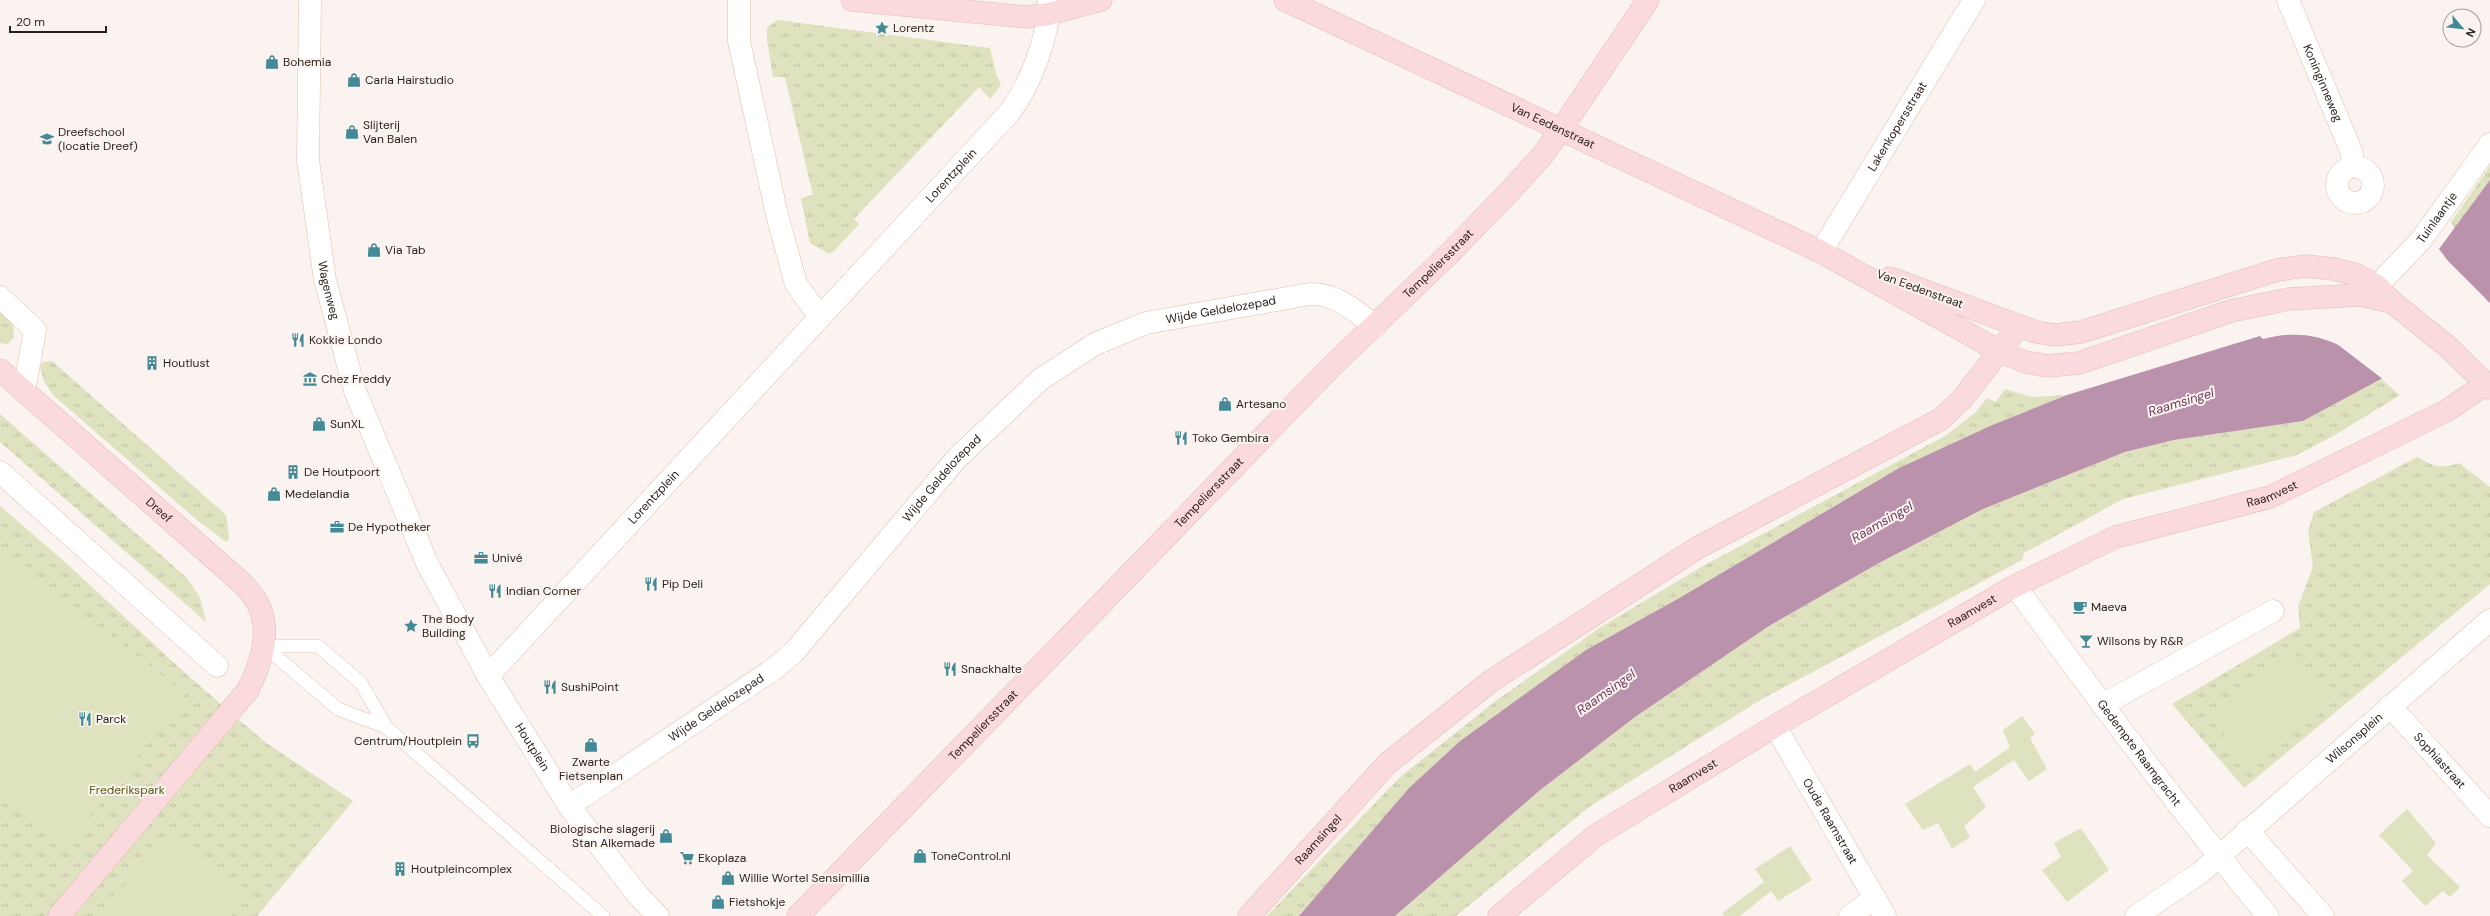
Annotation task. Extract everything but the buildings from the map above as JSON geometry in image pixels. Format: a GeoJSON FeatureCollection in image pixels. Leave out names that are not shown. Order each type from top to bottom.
{"type":"FeatureCollection","features":[{"type":"Feature","properties":{"kind":"street","name":"Wagenweg"},"geometry":{"type":"LineString","coordinates":[[310,0],[308,160],[325,280],[355,391],[427,563]]}},
{"type":"Feature","properties":{"kind":"street"},"geometry":{"type":"LineString","coordinates":[[738,0],[740,41],[777,215],[796,284],[820,317]]}},
{"type":"Feature","properties":{"kind":"street"},"geometry":{"type":"LineString","coordinates":[[852,0],[1026,17],[1049,7],[1101,0]]}},
{"type":"Feature","properties":{"kind":"street","name":"Van Eedenstraat"},"geometry":{"type":"LineString","coordinates":[[1285,0],[1560,132],[1821,252],[2019,326]]}},
{"type":"Feature","properties":{"kind":"street","name":"Tempeliersstraat"},"geometry":{"type":"LineString","coordinates":[[798,916],[1326,372],[1375,326],[1509,192],[1542,156],[1560,132],[1648,0]]}},
{"type":"Feature","properties":{"kind":"street","name":"Lakenkopersstraat"},"geometry":{"type":"LineString","coordinates":[[1821,252],[1974,0]]}},
{"type":"Feature","properties":{"kind":"street","name":"Koninginneweg"},"geometry":{"type":"LineString","coordinates":[[2288,0],[2352,154],[2353,167]]}},
{"type":"Feature","properties":{"kind":"street","name":"Lorentzplein"},"geometry":{"type":"LineString","coordinates":[[488,676],[1022,96],[1032,72],[1049,7]]}},
{"type":"Feature","properties":{"kind":"street","name":"Tuinlaantje"},"geometry":{"type":"LineString","coordinates":[[2385,294],[2420,240],[2490,144]]}},
{"type":"Feature","properties":{"kind":"street","name":"Van Eedenstraat"},"geometry":{"type":"LineString","coordinates":[[1821,252],[2001,352]]}},
{"type":"Feature","properties":{"kind":"street"},"geometry":{"type":"LineString","coordinates":[[2019,326],[2036,332],[2055,335],[2081,332],[2277,270],[2305,266],[2334,269],[2357,275],[2385,294],[2488,386]]}},
{"type":"Feature","properties":{"kind":"street","name":"Wijde Geldelozepad"},"geometry":{"type":"LineString","coordinates":[[569,806],[774,669],[794,652],[957,458],[1041,379],[1095,344],[1146,323],[1310,294],[1326,294],[1339,300],[1375,326]]}},
{"type":"Feature","properties":{"kind":"street"},"geometry":{"type":"LineString","coordinates":[[2001,352],[2025,362],[2048,366],[2079,362],[2230,311],[2289,299],[2385,294]]}},
{"type":"Feature","properties":{"kind":"street"},"geometry":{"type":"LineString","coordinates":[[0,298],[35,330],[24,392]]}},
{"type":"Feature","properties":{"kind":"street","name":"Raamsingel"},"geometry":{"type":"LineString","coordinates":[[1249,916],[1388,763],[1491,681],[1697,548],[1941,419],[1962,399],[2001,352],[2019,326]]}},
{"type":"Feature","properties":{"kind":"street","name":"Dreef"},"geometry":{"type":"LineString","coordinates":[[0,370],[243,584],[258,604],[264,625],[264,646]]}},
{"type":"Feature","properties":{"kind":"street","name":"Raamvest"},"geometry":{"type":"LineString","coordinates":[[1499,916],[1595,836],[1775,726],[2015,586],[2116,537],[2270,497],[2446,411],[2488,386]]}},
{"type":"Feature","properties":{"kind":"street"},"geometry":{"type":"LineString","coordinates":[[0,472],[217,666]]}},
{"type":"Feature","properties":{"kind":"street","name":"Houtplein"},"geometry":{"type":"LineString","coordinates":[[427,563],[488,676],[569,806],[637,894],[658,916]]}},
{"type":"Feature","properties":{"kind":"street","name":"Gedempte Raamgracht"},"geometry":{"type":"LineString","coordinates":[[2015,586],[2102,705],[2218,856],[2268,916]]}},
{"type":"Feature","properties":{"kind":"street"},"geometry":{"type":"LineString","coordinates":[[2102,705],[2273,611]]}},
{"type":"Feature","properties":{"kind":"street","name":"Wilsonsplein"},"geometry":{"type":"LineString","coordinates":[[2136,916],[2200,873],[2247,830],[2490,620]]}},
{"type":"Feature","properties":{"kind":"street"},"geometry":{"type":"LineString","coordinates":[[59,916],[248,690],[259,669],[264,646]]}},
{"type":"Feature","properties":{"kind":"street","name":"Sophiastraat"},"geometry":{"type":"LineString","coordinates":[[2390,706],[2490,816]]}},
{"type":"Feature","properties":{"kind":"street","name":"Oude Raamstraat"},"geometry":{"type":"LineString","coordinates":[[1775,726],[1880,907]]}},
{"type":"Feature","properties":{"kind":"street"},"geometry":{"type":"LineString","coordinates":[[2247,830],[2323,916]]}},
{"type":"Feature","properties":{"kind":"street"},"geometry":{"type":"LineString","coordinates":[[1850,916],[1880,907]]}},
{"type":"Feature","properties":{"kind":"lane"},"geometry":{"type":"LineString","coordinates":[[264,646],[338,709],[386,727]]}},
{"type":"Feature","properties":{"kind":"lane"},"geometry":{"type":"LineString","coordinates":[[264,646],[318,646],[361,683],[386,727],[603,916]]}},
{"type":"Feature","properties":{"kind":"green space"},"geometry":{"type":"Polygon","coordinates":[[[777,20],[990,48],[996,73],[1001,85],[990,99],[979,87],[854,219],[859,224],[834,251],[829,254],[810,243],[801,198],[813,195],[785,77],[773,77],[767,40],[767,28],[777,20]]]}},
{"type":"Feature","properties":{"kind":"green space"},"geometry":{"type":"Polygon","coordinates":[[[2490,166],[2490,180],[2455,229],[2451,222],[2490,166]]]}},
{"type":"Feature","properties":{"kind":"green space"},"geometry":{"type":"Polygon","coordinates":[[[0,308],[13,326],[14,338],[7,344],[0,343],[0,308]]]}},
{"type":"Feature","properties":{"kind":"green space"},"geometry":{"type":"Polygon","coordinates":[[[52,361],[226,515],[229,536],[228,541],[225,541],[197,520],[53,395],[44,382],[40,367],[43,362],[52,361]]]}},
{"type":"Feature","properties":{"kind":"green space"},"geometry":{"type":"Polygon","coordinates":[[[2381,379],[2400,395],[2335,435],[2297,455],[2123,499],[2024,553],[2022,560],[1762,699],[1589,807],[1456,916],[1395,916],[1539,791],[1635,717],[1769,626],[1879,563],[1983,509],[2125,452],[2174,440],[2303,421],[2381,379]]]}},
{"type":"Feature","properties":{"kind":"green space"},"geometry":{"type":"Polygon","coordinates":[[[2005,389],[2032,397],[2067,395],[1990,426],[1899,468],[1681,597],[1586,650],[1460,741],[1409,788],[1299,916],[1267,916],[1400,777],[1497,700],[1601,627],[1703,566],[1945,436],[1976,412],[1987,398],[1996,402],[2005,389]]]}},
{"type":"Feature","properties":{"kind":"green space"},"geometry":{"type":"Polygon","coordinates":[[[0,414],[187,578],[200,598],[206,622],[0,442],[0,414]]]}},
{"type":"Feature","properties":{"kind":"green space"},"geometry":{"type":"Polygon","coordinates":[[[2417,457],[2433,465],[2442,467],[2459,463],[2490,487],[2490,584],[2244,788],[2172,704],[2300,628],[2298,607],[2313,567],[2308,531],[2314,512],[2417,457]]]}},
{"type":"Feature","properties":{"kind":"green space","name":"Frederikspark"},"geometry":{"type":"Polygon","coordinates":[[[0,506],[66,563],[185,673],[265,742],[353,801],[257,916],[0,916],[0,506]]]}},
{"type":"Feature","properties":{"kind":"green space"},"geometry":{"type":"Polygon","coordinates":[[[0,549],[186,694],[69,843],[0,788],[0,549]]]}},
{"type":"Feature","properties":{"kind":"green space"},"geometry":{"type":"Polygon","coordinates":[[[2292,650],[2329,694],[2248,763],[2211,719],[2292,650]]]}},
{"type":"Feature","properties":{"kind":"green space"},"geometry":{"type":"Polygon","coordinates":[[[2022,716],[2035,734],[2030,738],[2047,769],[2029,781],[2014,760],[1973,787],[1986,807],[1964,826],[1970,837],[1952,849],[1938,823],[1923,830],[1905,804],[1970,764],[1975,772],[2010,747],[2003,730],[2022,716]]]}},
{"type":"Feature","properties":{"kind":"green space"},"geometry":{"type":"Polygon","coordinates":[[[2407,809],[2436,843],[2427,855],[2460,887],[2450,897],[2443,891],[2425,906],[2402,881],[2413,871],[2379,835],[2407,809]]]}},
{"type":"Feature","properties":{"kind":"green space"},"geometry":{"type":"Polygon","coordinates":[[[2081,828],[2109,870],[2067,902],[2042,870],[2061,857],[2054,843],[2081,828]]]}},
{"type":"Feature","properties":{"kind":"green space"},"geometry":{"type":"Polygon","coordinates":[[[174,830],[247,897],[231,916],[96,916],[174,830]]]}},
{"type":"Feature","properties":{"kind":"green space"},"geometry":{"type":"Polygon","coordinates":[[[1790,846],[1812,880],[1778,901],[1771,891],[1740,916],[1725,916],[1722,913],[1764,882],[1755,869],[1790,846]]]}},
{"type":"Feature","properties":{"kind":"water"},"geometry":{"type":"Polygon","coordinates":[[[2490,180],[2490,303],[2485,299],[2381,379],[2303,421],[2174,440],[2125,452],[1983,509],[1879,563],[1769,626],[1635,717],[1539,791],[1395,916],[1299,916],[1409,788],[1460,741],[1586,650],[1681,597],[1899,468],[1990,426],[2067,395],[2260,336],[2263,339],[2283,335],[2311,336],[2339,345],[2448,261],[2439,249],[2490,180]]]}},
{"type":"Feature","properties":{"kind":"pier"},"geometry":{"type":"Polygon","coordinates":[[[2447,260],[2487,300],[2384,380],[2337,344],[2447,260]]]}},
{"type":"Feature","properties":{"kind":"place","name":"Lorentz"},"geometry":{"type":"Point","coordinates":[882,28]}},
{"type":"Feature","properties":{"kind":"place","name":"Bohemia"},"geometry":{"type":"Point","coordinates":[272,62]}},
{"type":"Feature","properties":{"kind":"place","name":"Carla Hairstudio"},"geometry":{"type":"Point","coordinates":[354,80]}},
{"type":"Feature","properties":{"kind":"place","name":"Slijterij Van Balen"},"geometry":{"type":"Point","coordinates":[352,132]}},
{"type":"Feature","properties":{"kind":"place","name":"Dreefschool (locatie Dreef)"},"geometry":{"type":"Point","coordinates":[47,139]}},
{"type":"Feature","properties":{"kind":"place","name":"Via Tab"},"geometry":{"type":"Point","coordinates":[374,250]}},
{"type":"Feature","properties":{"kind":"place","name":"Kokkie Londo"},"geometry":{"type":"Point","coordinates":[298,340]}},
{"type":"Feature","properties":{"kind":"place","name":"Houtlust"},"geometry":{"type":"Point","coordinates":[152,363]}},
{"type":"Feature","properties":{"kind":"place","name":"Chez Freddy"},"geometry":{"type":"Point","coordinates":[310,379]}},
{"type":"Feature","properties":{"kind":"place","name":"Artesano"},"geometry":{"type":"Point","coordinates":[1225,404]}},
{"type":"Feature","properties":{"kind":"place","name":"SunXL"},"geometry":{"type":"Point","coordinates":[319,424]}},
{"type":"Feature","properties":{"kind":"place","name":"Toko Gembira"},"geometry":{"type":"Point","coordinates":[1181,438]}},
{"type":"Feature","properties":{"kind":"place","name":"De Houtpoort"},"geometry":{"type":"Point","coordinates":[293,472]}},
{"type":"Feature","properties":{"kind":"place","name":"Medelandia"},"geometry":{"type":"Point","coordinates":[274,494]}},
{"type":"Feature","properties":{"kind":"place","name":"De Hypotheker"},"geometry":{"type":"Point","coordinates":[337,527]}},
{"type":"Feature","properties":{"kind":"place","name":"Univé"},"geometry":{"type":"Point","coordinates":[481,558]}},
{"type":"Feature","properties":{"kind":"place","name":"Pip Deli"},"geometry":{"type":"Point","coordinates":[651,584]}},
{"type":"Feature","properties":{"kind":"place","name":"Indian Corner"},"geometry":{"type":"Point","coordinates":[495,591]}},
{"type":"Feature","properties":{"kind":"place","name":"Maeva"},"geometry":{"type":"Point","coordinates":[2080,607]}},
{"type":"Feature","properties":{"kind":"place","name":"The Body Building"},"geometry":{"type":"Point","coordinates":[411,626]}},
{"type":"Feature","properties":{"kind":"place","name":"Wilsons by R&R"},"geometry":{"type":"Point","coordinates":[2086,641]}},
{"type":"Feature","properties":{"kind":"place","name":"Snackhalte"},"geometry":{"type":"Point","coordinates":[950,669]}},
{"type":"Feature","properties":{"kind":"place","name":"SushiPoint"},"geometry":{"type":"Point","coordinates":[550,687]}},
{"type":"Feature","properties":{"kind":"place","name":"Parck"},"geometry":{"type":"Point","coordinates":[85,719]}},
{"type":"Feature","properties":{"kind":"place","name":"Centrum/Houtplein"},"geometry":{"type":"Point","coordinates":[473,741]}},
{"type":"Feature","properties":{"kind":"place","name":"Zwarte Fietsenplan"},"geometry":{"type":"Point","coordinates":[591,745]}},
{"type":"Feature","properties":{"kind":"place","name":"Biologische slagerij Stan Alkemade"},"geometry":{"type":"Point","coordinates":[666,836]}},
{"type":"Feature","properties":{"kind":"place","name":"ToneControl.nl"},"geometry":{"type":"Point","coordinates":[920,856]}},
{"type":"Feature","properties":{"kind":"place","name":"Ekoplaza"},"geometry":{"type":"Point","coordinates":[687,858]}},
{"type":"Feature","properties":{"kind":"place","name":"Houtpleincomplex"},"geometry":{"type":"Point","coordinates":[400,869]}},
{"type":"Feature","properties":{"kind":"place","name":"Willie Wortel Sensimillia"},"geometry":{"type":"Point","coordinates":[728,878]}},
{"type":"Feature","properties":{"kind":"place","name":"Fietshokje"},"geometry":{"type":"Point","coordinates":[718,902]}}]}
